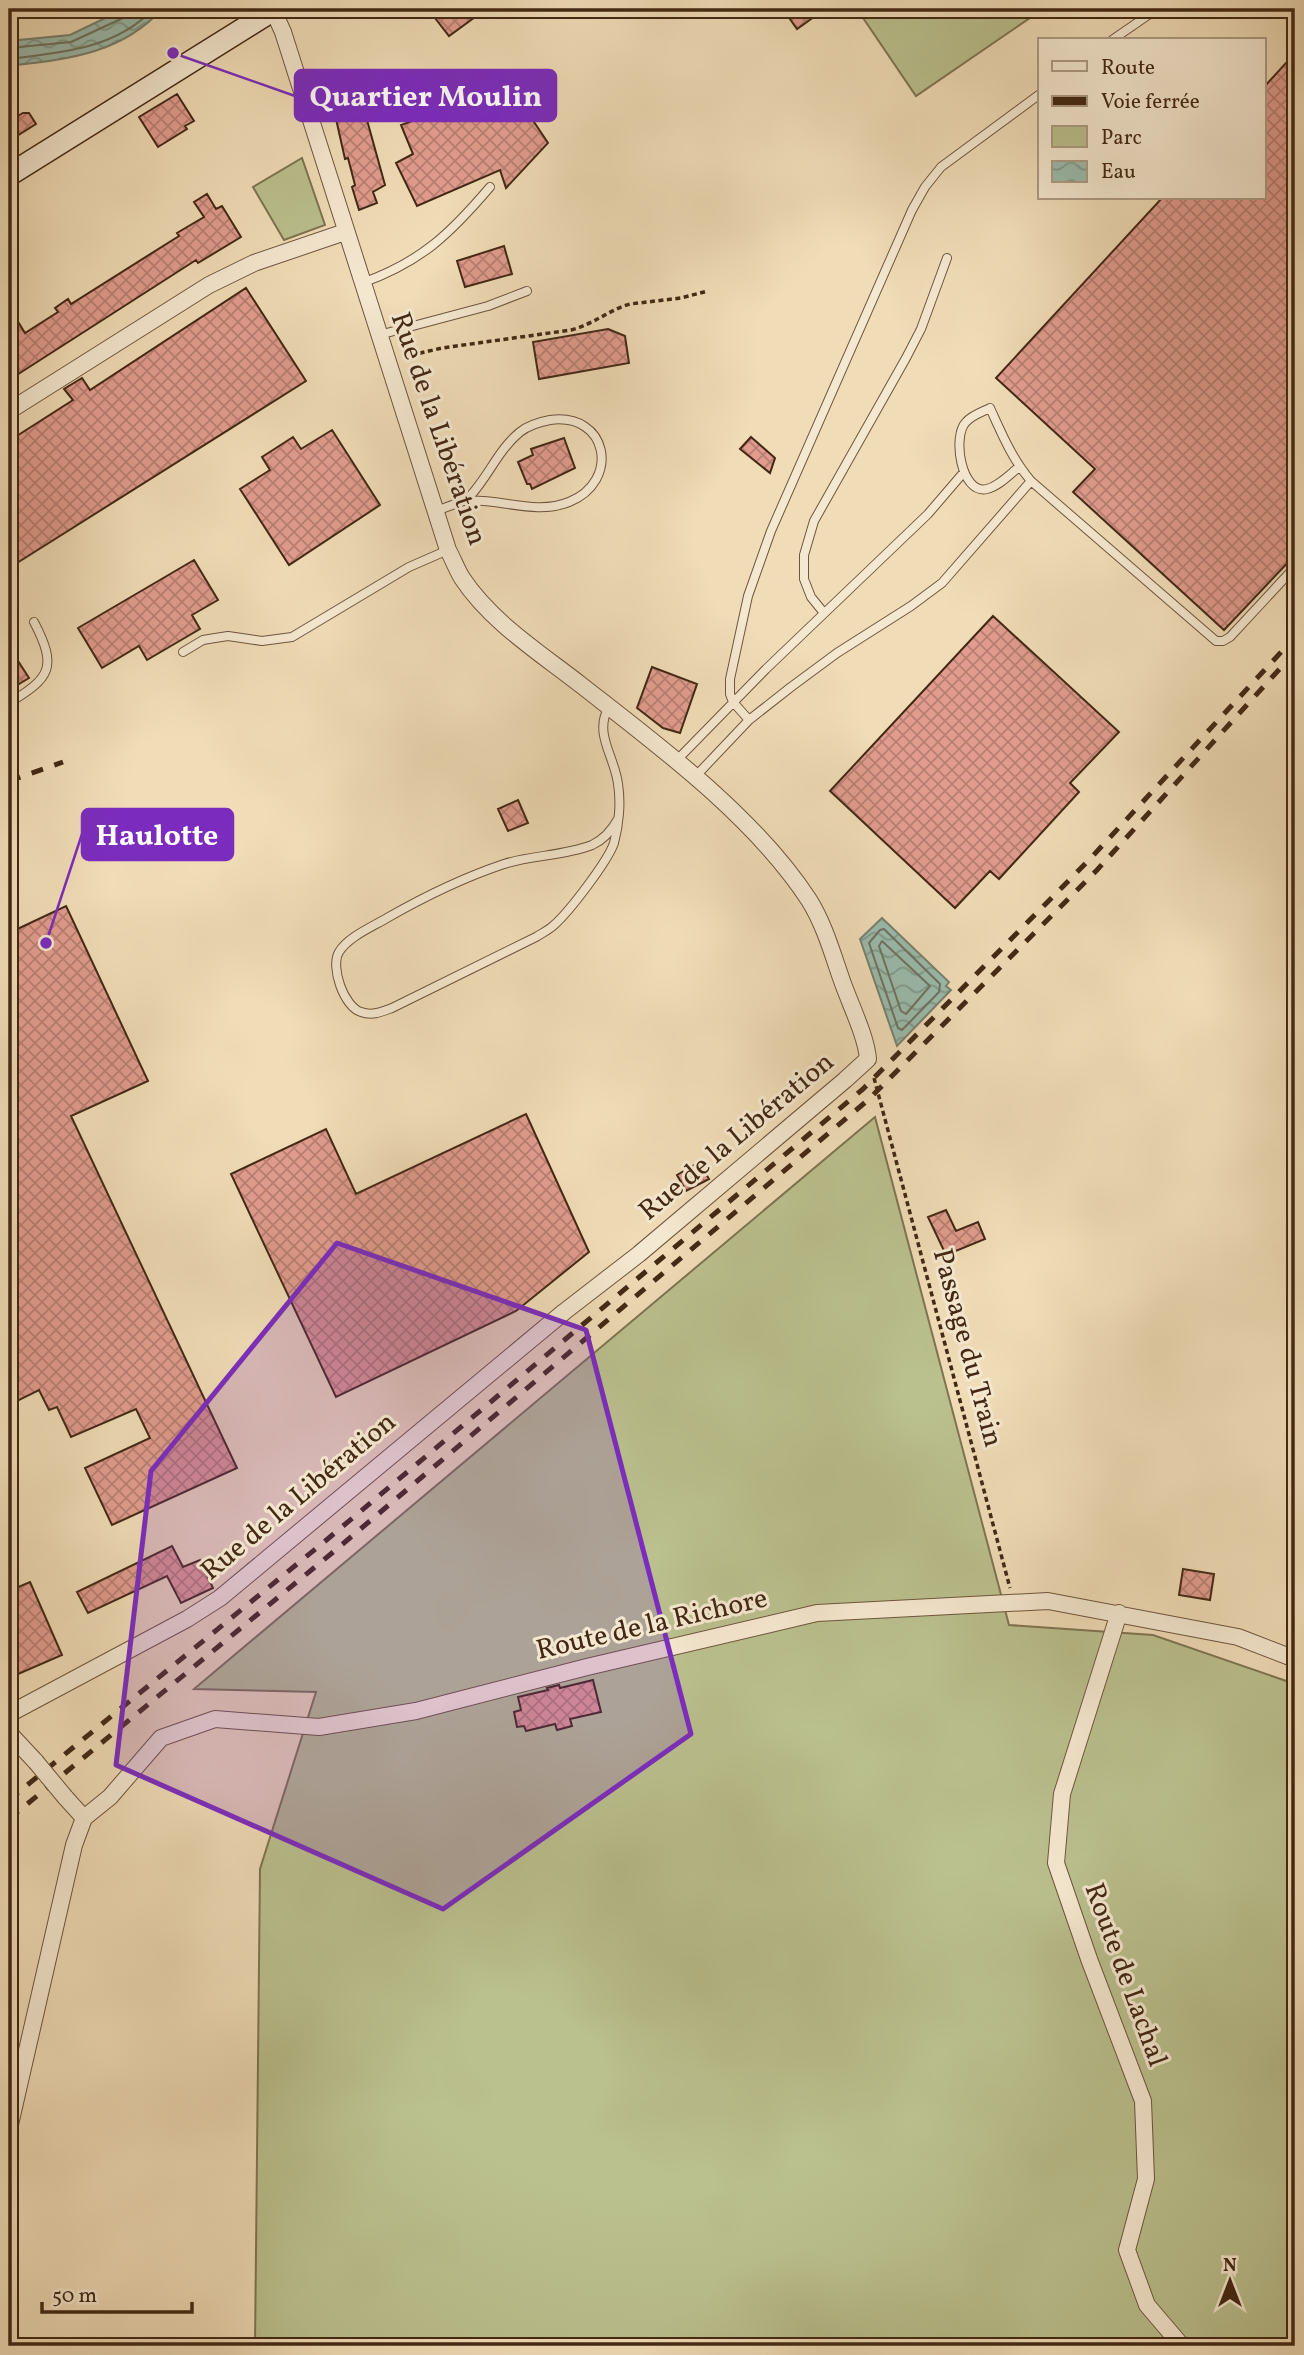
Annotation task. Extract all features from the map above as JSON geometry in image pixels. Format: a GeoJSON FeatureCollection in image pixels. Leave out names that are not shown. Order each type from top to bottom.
{"type":"FeatureCollection","features":[{"type":"Feature","properties":{"kind":"main road"},"geometry":{"type":"LineString","coordinates":[[9,175],[274,10]]}},
{"type":"Feature","properties":{"kind":"street","name":"Rue de la Libération"},"geometry":{"type":"LineString","coordinates":[[9,1714],[187,1619],[220,1598],[544,1329],[650,1245],[867,1059],[822,925],[809,901],[758,837],[676,761],[518,636],[480,601],[462,577],[448,550],[274,10]]}},
{"type":"Feature","properties":{"kind":"street"},"geometry":{"type":"LineString","coordinates":[[9,411],[209,285],[254,263],[345,232]]}},
{"type":"Feature","properties":{"kind":"street","name":"Route de la Richore"},"geometry":{"type":"LineString","coordinates":[[84,1818],[110,1797],[161,1738],[215,1719],[320,1727],[416,1711],[587,1667],[817,1613],[1048,1601],[1238,1637],[1295,1659]]}},
{"type":"Feature","properties":{"kind":"street","name":"Route de Lachal"},"geometry":{"type":"LineString","coordinates":[[1119,1613],[1062,1794],[1056,1863],[1143,2101],[1146,2179],[1127,2250],[1147,2305],[1182,2346]]}},
{"type":"Feature","properties":{"kind":"street"},"geometry":{"type":"LineString","coordinates":[[9,1733],[84,1818],[74,1844],[9,2129]]}},
{"type":"Feature","properties":{"kind":"lane"},"geometry":{"type":"LineString","coordinates":[[1115,38],[1157,9]]}},
{"type":"Feature","properties":{"kind":"lane"},"geometry":{"type":"LineString","coordinates":[[750,720],[733,702],[730,694],[730,679],[748,596],[771,531],[912,210],[941,167],[1038,95]]}},
{"type":"Feature","properties":{"kind":"lane"},"geometry":{"type":"LineString","coordinates":[[362,283],[393,271],[447,235],[490,187]]}},
{"type":"Feature","properties":{"kind":"lane"},"geometry":{"type":"LineString","coordinates":[[824,613],[811,597],[804,579],[804,555],[814,521],[921,329],[947,258]]}},
{"type":"Feature","properties":{"kind":"lane"},"geometry":{"type":"LineString","coordinates":[[379,335],[488,306],[527,291]]}},
{"type":"Feature","properties":{"kind":"lane"},"geometry":{"type":"LineString","coordinates":[[1019,467],[987,489],[979,489],[970,484],[964,472],[959,436],[964,423],[990,408],[1019,467],[1031,481],[1216,641],[1230,637],[1295,567]]}},
{"type":"Feature","properties":{"kind":"lane"},"geometry":{"type":"LineString","coordinates":[[436,511],[463,501],[478,499],[541,506],[572,501],[587,490],[603,466],[598,441],[579,422],[568,419],[536,423],[509,442],[482,483],[463,501]]}},
{"type":"Feature","properties":{"kind":"lane"},"geometry":{"type":"LineString","coordinates":[[676,761],[733,702],[928,514],[964,472]]}},
{"type":"Feature","properties":{"kind":"lane"},"geometry":{"type":"LineString","coordinates":[[694,778],[750,720],[837,653],[942,583],[1031,481]]}},
{"type":"Feature","properties":{"kind":"lane"},"geometry":{"type":"LineString","coordinates":[[183,652],[203,640],[228,636],[262,641],[279,641],[292,637],[409,567],[448,550]]}},
{"type":"Feature","properties":{"kind":"lane"},"geometry":{"type":"LineString","coordinates":[[9,703],[36,687],[44,676],[47,651],[34,622]]}},
{"type":"Feature","properties":{"kind":"lane"},"geometry":{"type":"LineString","coordinates":[[609,707],[602,724],[619,784],[618,819],[613,845],[602,864],[554,926],[392,1008],[373,1014],[358,1012],[349,1003],[339,982],[335,964],[339,951],[358,935],[426,899],[506,864],[595,844],[610,833],[618,819]]}},
{"type":"Feature","properties":{"kind":"path"},"geometry":{"type":"LineString","coordinates":[[387,362],[442,348],[571,330],[588,326],[621,306],[681,298],[709,291]]}},
{"type":"Feature","properties":{"kind":"path","name":"Passage du Train"},"geometry":{"type":"LineString","coordinates":[[867,1059],[882,1103],[1014,1603]]}},
{"type":"Feature","properties":{"kind":"highlighted area"},"geometry":{"type":"Polygon","coordinates":[[[337,1243],[586,1330],[691,1734],[443,1909],[116,1765],[151,1471],[337,1243]]]}},
{"type":"Feature","properties":{"kind":"green space"},"geometry":{"type":"Polygon","coordinates":[[[857,9],[1043,9],[916,96],[857,9]]]}},
{"type":"Feature","properties":{"kind":"green space"},"geometry":{"type":"Polygon","coordinates":[[[302,158],[325,225],[284,240],[253,187],[302,158]]]}},
{"type":"Feature","properties":{"kind":"green space"},"geometry":{"type":"Polygon","coordinates":[[[875,1117],[1009,1625],[1153,1635],[1295,1684],[1295,2346],[255,2346],[260,1869],[316,1692],[194,1689],[875,1117]]]}},
{"type":"Feature","properties":{"kind":"water"},"geometry":{"type":"Polygon","coordinates":[[[124,9],[162,9],[146,24],[110,45],[71,57],[9,66],[9,41],[70,35],[124,9]]]}},
{"type":"Feature","properties":{"kind":"water"},"geometry":{"type":"Polygon","coordinates":[[[882,918],[949,982],[946,986],[951,990],[897,1046],[860,939],[882,918]]]}},
{"type":"Feature","properties":{"kind":"building"},"geometry":{"type":"Polygon","coordinates":[[[447,9],[486,9],[449,36],[435,18],[447,9]]]}},
{"type":"Feature","properties":{"kind":"building"},"geometry":{"type":"Polygon","coordinates":[[[783,9],[825,9],[797,29],[783,9]]]}},
{"type":"Feature","properties":{"kind":"building"},"geometry":{"type":"Polygon","coordinates":[[[1295,53],[1295,555],[1224,630],[1073,492],[1095,469],[996,378],[1160,200],[1266,200],[1266,85],[1295,53]]]}},
{"type":"Feature","properties":{"kind":"building"},"geometry":{"type":"Polygon","coordinates":[[[494,91],[507,106],[520,101],[548,143],[506,188],[500,170],[417,206],[396,163],[413,154],[401,125],[494,91]]]}},
{"type":"Feature","properties":{"kind":"building"},"geometry":{"type":"Polygon","coordinates":[[[177,94],[194,121],[185,126],[187,129],[158,147],[139,117],[177,94]]]}},
{"type":"Feature","properties":{"kind":"building"},"geometry":{"type":"Polygon","coordinates":[[[358,100],[364,120],[367,120],[385,185],[373,192],[377,203],[359,210],[352,187],[355,185],[348,158],[345,159],[334,110],[358,100]]]}},
{"type":"Feature","properties":{"kind":"building"},"geometry":{"type":"Polygon","coordinates":[[[23,113],[29,113],[36,124],[9,141],[9,121],[23,113]]]}},
{"type":"Feature","properties":{"kind":"building"},"geometry":{"type":"Polygon","coordinates":[[[207,194],[216,209],[222,206],[241,237],[198,263],[196,260],[9,380],[9,307],[25,333],[58,312],[55,308],[68,299],[71,304],[179,236],[177,233],[204,217],[194,202],[207,194]]]}},
{"type":"Feature","properties":{"kind":"building"},"geometry":{"type":"Polygon","coordinates":[[[504,246],[512,274],[465,287],[457,261],[504,246]]]}},
{"type":"Feature","properties":{"kind":"building"},"geometry":{"type":"Polygon","coordinates":[[[246,288],[306,381],[9,568],[9,441],[73,400],[64,389],[82,378],[90,390],[246,288]]]}},
{"type":"Feature","properties":{"kind":"building"},"geometry":{"type":"Polygon","coordinates":[[[608,329],[625,336],[629,363],[539,379],[533,342],[608,329]]]}},
{"type":"Feature","properties":{"kind":"building"},"geometry":{"type":"Polygon","coordinates":[[[332,430],[380,505],[289,565],[240,489],[270,470],[262,457],[293,437],[301,449],[332,430]]]}},
{"type":"Feature","properties":{"kind":"building"},"geometry":{"type":"Polygon","coordinates":[[[751,437],[775,458],[770,473],[740,449],[751,437]]]}},
{"type":"Feature","properties":{"kind":"building"},"geometry":{"type":"Polygon","coordinates":[[[564,438],[575,468],[532,489],[530,484],[527,484],[518,462],[533,455],[531,449],[564,438]]]}},
{"type":"Feature","properties":{"kind":"building"},"geometry":{"type":"Polygon","coordinates":[[[194,560],[218,600],[192,615],[200,629],[147,660],[139,646],[102,668],[78,628],[194,560]]]}},
{"type":"Feature","properties":{"kind":"building"},"geometry":{"type":"Polygon","coordinates":[[[993,616],[1119,732],[1070,783],[1079,792],[999,879],[990,871],[955,908],[830,791],[993,616]]]}},
{"type":"Feature","properties":{"kind":"building"},"geometry":{"type":"Polygon","coordinates":[[[9,647],[29,678],[9,690],[9,647]]]}},
{"type":"Feature","properties":{"kind":"building"},"geometry":{"type":"Polygon","coordinates":[[[652,667],[697,684],[680,733],[663,728],[637,708],[652,667]]]}},
{"type":"Feature","properties":{"kind":"building"},"geometry":{"type":"Polygon","coordinates":[[[518,800],[528,823],[508,831],[498,809],[518,800]]]}},
{"type":"Feature","properties":{"kind":"building"},"geometry":{"type":"Polygon","coordinates":[[[66,906],[148,1081],[71,1116],[237,1468],[112,1525],[85,1468],[150,1438],[136,1409],[71,1437],[57,1407],[49,1410],[39,1390],[9,1405],[9,933],[66,906]]]}},
{"type":"Feature","properties":{"kind":"building"},"geometry":{"type":"Polygon","coordinates":[[[526,1114],[589,1252],[516,1311],[336,1397],[231,1174],[326,1129],[356,1194],[526,1114]]]}},
{"type":"Feature","properties":{"kind":"building"},"geometry":{"type":"Polygon","coordinates":[[[699,1162],[709,1179],[686,1191],[677,1175],[699,1162]]]}},
{"type":"Feature","properties":{"kind":"building"},"geometry":{"type":"Polygon","coordinates":[[[946,1210],[956,1231],[978,1222],[985,1239],[946,1255],[928,1217],[946,1210]]]}},
{"type":"Feature","properties":{"kind":"building"},"geometry":{"type":"Polygon","coordinates":[[[172,1546],[183,1567],[200,1560],[213,1588],[181,1603],[167,1576],[88,1613],[77,1592],[172,1546]]]}},
{"type":"Feature","properties":{"kind":"building"},"geometry":{"type":"Polygon","coordinates":[[[1183,1569],[1214,1574],[1210,1600],[1179,1595],[1183,1569]]]}},
{"type":"Feature","properties":{"kind":"building"},"geometry":{"type":"Polygon","coordinates":[[[30,1582],[62,1655],[9,1678],[9,1591],[30,1582]]]}},
{"type":"Feature","properties":{"kind":"building"},"geometry":{"type":"Polygon","coordinates":[[[593,1680],[601,1712],[570,1719],[572,1726],[557,1730],[555,1724],[526,1731],[524,1726],[517,1727],[514,1712],[521,1710],[518,1697],[559,1685],[560,1688],[593,1680]]]}},
{"type":"Feature","properties":{"kind":"railway"},"geometry":{"type":"LineString","coordinates":[[9,1800],[324,1542],[863,1089],[1089,860],[1295,637]]}},
{"type":"Feature","properties":{"kind":"railway"},"geometry":{"type":"LineString","coordinates":[[9,1819],[332,1553],[868,1100],[1097,870],[1295,652]]}},
{"type":"Feature","properties":{"kind":"railway"},"geometry":{"type":"LineString","coordinates":[[9,781],[63,762]]}},
{"type":"Feature","properties":{"kind":"place","name":"Quartier Moulin"},"geometry":{"type":"Point","coordinates":[173,53]}},
{"type":"Feature","properties":{"kind":"place","name":"Haulotte"},"geometry":{"type":"Point","coordinates":[46,943]}}]}
